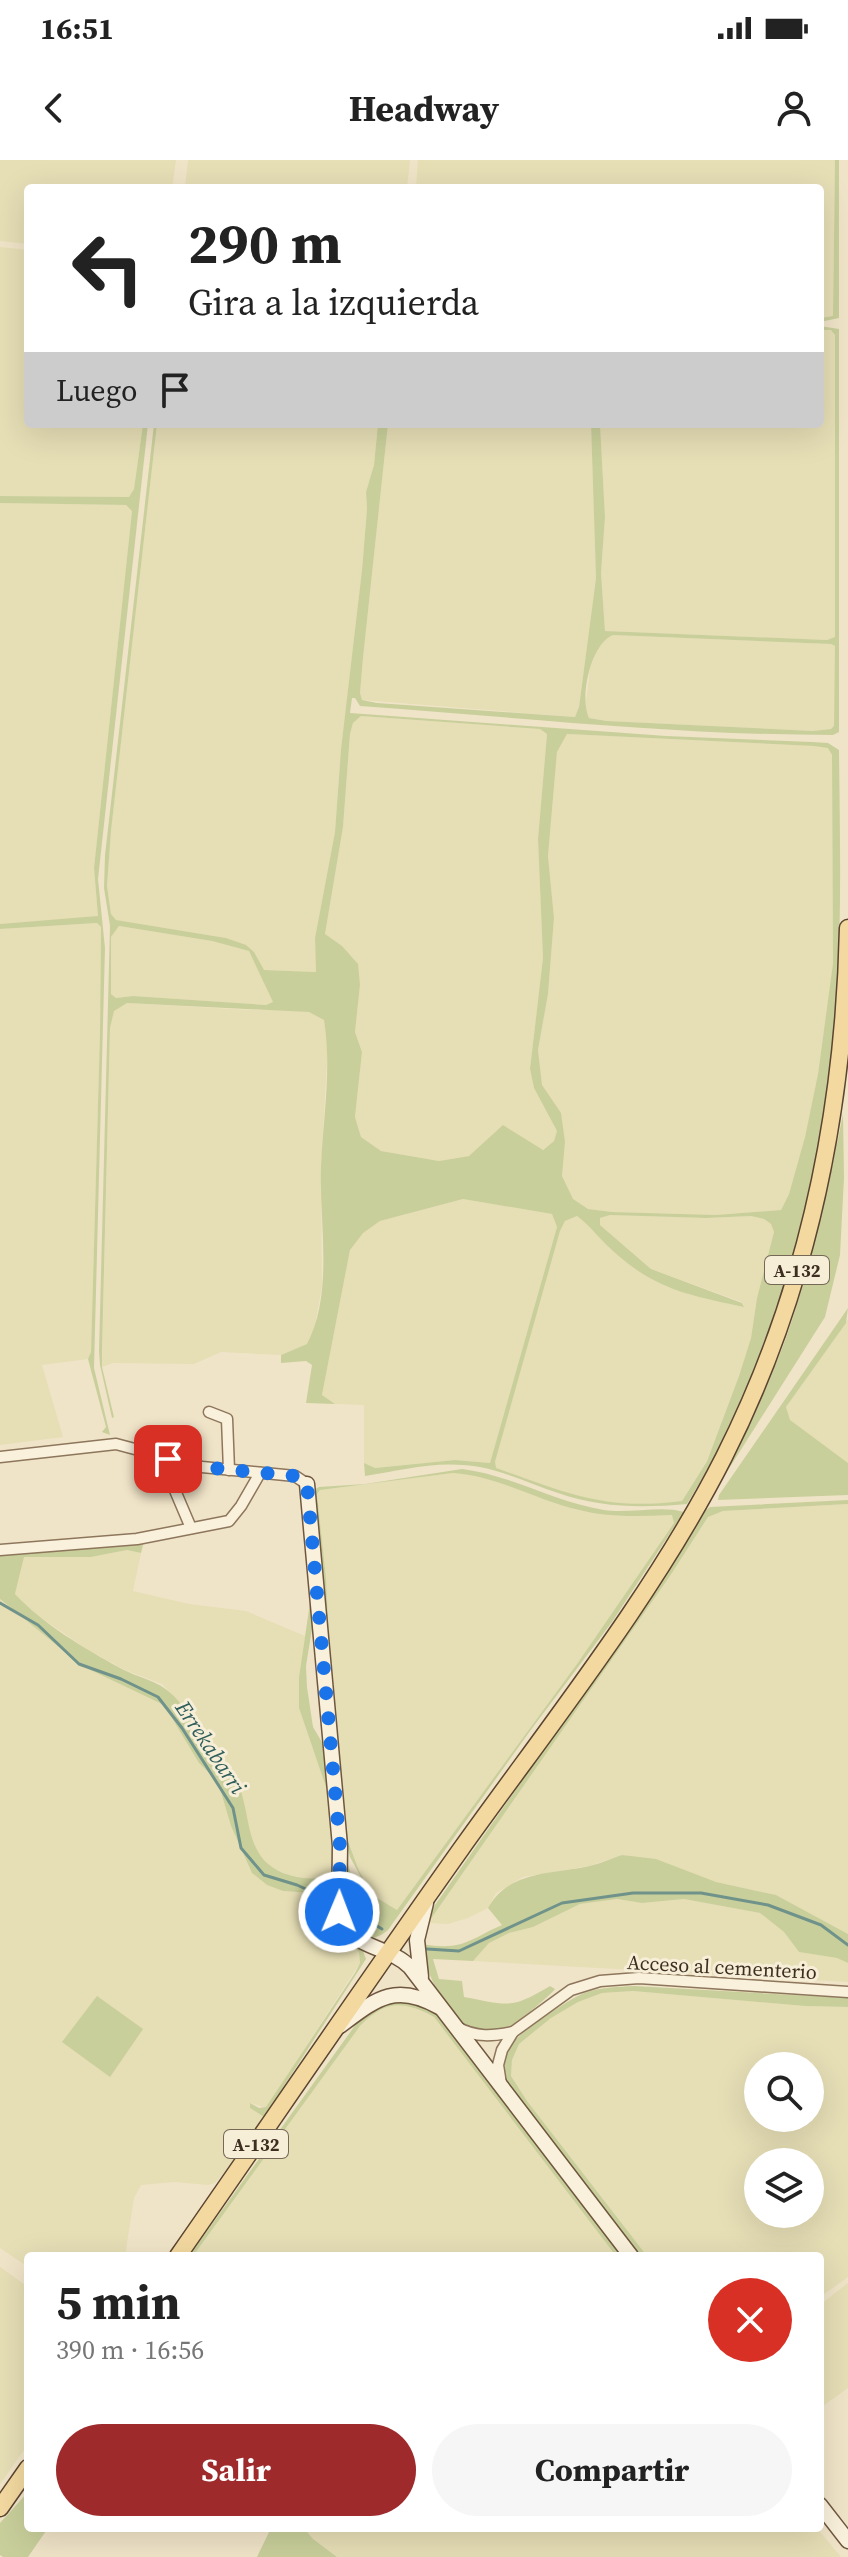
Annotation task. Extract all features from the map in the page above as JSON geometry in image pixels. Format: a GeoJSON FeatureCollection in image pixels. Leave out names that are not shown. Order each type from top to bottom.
{"type":"FeatureCollection","features":[{"type":"Feature","properties":{"kind":"main road","name":"A-132"},"geometry":{"type":"LineString","coordinates":[[181,2252],[430,1892],[650,1583],[698,1505],[747,1409],[794,1281],[827,1151],[844,1030],[848,928]]}},
{"type":"Feature","properties":{"kind":"main road"},"geometry":{"type":"LineString","coordinates":[[307,1484],[340,1846],[339,1920],[350,1935],[365,1945],[389,1952],[410,1967],[628,2252]]}},
{"type":"Feature","properties":{"kind":"main road"},"geometry":{"type":"LineString","coordinates":[[422,1981],[417,1940],[430,1892]]}},
{"type":"Feature","properties":{"kind":"main road"},"geometry":{"type":"LineString","coordinates":[[334,2032],[364,2008],[395,1993],[408,1976],[410,1967]]}},
{"type":"Feature","properties":{"kind":"main road"},"geometry":{"type":"LineString","coordinates":[[395,1993],[412,1994],[443,2009]]}},
{"type":"Feature","properties":{"kind":"main road"},"geometry":{"type":"LineString","coordinates":[[0,2508],[24,2474]]}},
{"type":"Feature","properties":{"kind":"main road"},"geometry":{"type":"LineString","coordinates":[[824,2510],[848,2541]]}},
{"type":"Feature","properties":{"kind":"street"},"geometry":{"type":"LineString","coordinates":[[209,1412],[227,1419],[229,1470]]}},
{"type":"Feature","properties":{"kind":"street"},"geometry":{"type":"LineString","coordinates":[[0,1457],[116,1444],[202,1467],[295,1476],[307,1484]]}},
{"type":"Feature","properties":{"kind":"street"},"geometry":{"type":"LineString","coordinates":[[168,1459],[171,1481],[191,1528]]}},
{"type":"Feature","properties":{"kind":"street"},"geometry":{"type":"LineString","coordinates":[[0,1550],[137,1539],[229,1521],[260,1473]]}},
{"type":"Feature","properties":{"kind":"street","name":"Acceso al cementerio"},"geometry":{"type":"LineString","coordinates":[[503,2039],[571,1990],[600,1981],[639,1978],[848,1992]]}},
{"type":"Feature","properties":{"kind":"street"},"geometry":{"type":"LineString","coordinates":[[456,2026],[468,2033],[503,2039]]}},
{"type":"Feature","properties":{"kind":"street"},"geometry":{"type":"LineString","coordinates":[[480,2057],[484,2048],[503,2039]]}},
{"type":"Feature","properties":{"kind":"street"},"geometry":{"type":"LineString","coordinates":[[501,2085],[498,2065],[503,2039]]}},
{"type":"Feature","properties":{"kind":"shaded area"},"geometry":{"type":"Polygon","coordinates":[[[0,160],[176,160],[173,184],[24,184],[24,244],[0,241],[0,160]]]}},
{"type":"Feature","properties":{"kind":"shaded area"},"geometry":{"type":"Polygon","coordinates":[[[188,160],[410,160],[407,184],[185,184],[188,160]]]}},
{"type":"Feature","properties":{"kind":"shaded area"},"geometry":{"type":"Polygon","coordinates":[[[418,160],[835,160],[833,316],[824,317],[824,184],[416,184],[418,160]]]}},
{"type":"Feature","properties":{"kind":"shaded area"},"geometry":{"type":"Polygon","coordinates":[[[0,247],[24,250],[24,428],[142,428],[134,489],[129,497],[0,496],[0,247]]]}},
{"type":"Feature","properties":{"kind":"shaded area"},"geometry":{"type":"Polygon","coordinates":[[[824,330],[831,330],[835,335],[835,638],[605,631],[601,573],[605,517],[600,428],[824,428],[824,330]]]}},
{"type":"Feature","properties":{"kind":"shaded area"},"geometry":{"type":"Polygon","coordinates":[[[157,428],[378,428],[374,465],[366,492],[362,570],[341,749],[335,832],[315,938],[316,972],[263,970],[254,952],[226,938],[116,920],[111,914],[107,886],[157,428]]]}},
{"type":"Feature","properties":{"kind":"shaded area"},"geometry":{"type":"Polygon","coordinates":[[[388,428],[591,428],[596,578],[579,707],[575,717],[362,700],[363,658],[388,428]]]}},
{"type":"Feature","properties":{"kind":"shaded area"},"geometry":{"type":"Polygon","coordinates":[[[0,503],[126,505],[132,511],[94,868],[98,917],[0,924],[0,503]]]}},
{"type":"Feature","properties":{"kind":"shaded area"},"geometry":{"type":"Polygon","coordinates":[[[613,635],[831,644],[835,646],[835,726],[814,731],[589,718],[585,710],[590,669],[599,644],[613,635]]]}},
{"type":"Feature","properties":{"kind":"shaded area"},"geometry":{"type":"Polygon","coordinates":[[[361,716],[540,729],[547,734],[538,839],[543,958],[530,1069],[534,1088],[557,1131],[554,1141],[542,1150],[481,1147],[469,1156],[439,1161],[381,1151],[361,1137],[355,1117],[362,1052],[355,1032],[360,985],[325,934],[343,827],[350,734],[353,723],[361,716]]]}},
{"type":"Feature","properties":{"kind":"shaded area"},"geometry":{"type":"Polygon","coordinates":[[[567,734],[828,747],[832,755],[833,963],[818,1074],[805,1137],[789,1194],[781,1210],[716,1215],[588,1209],[573,1200],[562,1176],[565,1142],[542,1085],[538,1050],[548,994],[554,918],[548,856],[557,752],[567,734]]]}},
{"type":"Feature","properties":{"kind":"shaded area"},"geometry":{"type":"Polygon","coordinates":[[[98,923],[101,927],[100,1033],[91,1352],[88,1359],[42,1365],[63,1437],[0,1445],[0,929],[98,923]]]}},
{"type":"Feature","properties":{"kind":"shaded area"},"geometry":{"type":"Polygon","coordinates":[[[119,926],[212,941],[249,951],[274,1002],[266,1005],[133,996],[116,998],[111,994],[111,937],[119,926]]]}},
{"type":"Feature","properties":{"kind":"shaded area"},"geometry":{"type":"Polygon","coordinates":[[[127,1003],[282,1009],[309,1012],[324,1020],[328,1045],[321,1168],[322,1287],[314,1330],[307,1344],[281,1355],[221,1352],[194,1364],[113,1363],[102,1367],[110,1028],[114,1010],[127,1003]]]}},
{"type":"Feature","properties":{"kind":"shaded area"},"geometry":{"type":"Polygon","coordinates":[[[463,1199],[552,1214],[557,1227],[490,1463],[455,1460],[375,1468],[364,1463],[364,1405],[335,1404],[322,1395],[350,1250],[362,1233],[380,1221],[463,1199]]]}},
{"type":"Feature","properties":{"kind":"shaded area"},"geometry":{"type":"Polygon","coordinates":[[[610,1215],[751,1216],[764,1219],[771,1224],[774,1232],[757,1298],[751,1338],[739,1376],[707,1460],[682,1501],[647,1506],[604,1503],[577,1497],[495,1468],[565,1221],[577,1216],[610,1249],[667,1287],[744,1306],[742,1302],[651,1269],[600,1225],[600,1218],[610,1215]]]}},
{"type":"Feature","properties":{"kind":"shaded area"},"geometry":{"type":"Polygon","coordinates":[[[848,1319],[848,1463],[789,1420],[786,1407],[848,1319]]]}},
{"type":"Feature","properties":{"kind":"shaded area"},"geometry":{"type":"Polygon","coordinates":[[[453,1473],[477,1475],[577,1510],[622,1516],[673,1515],[674,1523],[577,1664],[397,1910],[374,1896],[359,1871],[348,1840],[333,1722],[326,1578],[317,1494],[320,1490],[453,1473]]]}},
{"type":"Feature","properties":{"kind":"shaded area"},"geometry":{"type":"Polygon","coordinates":[[[848,1504],[848,1934],[776,1895],[716,1882],[622,1855],[589,1866],[523,1877],[496,1893],[488,1908],[468,1918],[448,1924],[428,1923],[708,1517],[723,1511],[848,1504]]]}},
{"type":"Feature","properties":{"kind":"shaded area"},"geometry":{"type":"Polygon","coordinates":[[[127,1550],[141,1553],[133,1591],[189,1604],[246,1611],[305,1636],[299,1677],[299,1708],[327,1790],[332,1831],[331,1876],[317,1880],[289,1875],[270,1867],[255,1849],[233,1774],[201,1737],[183,1706],[162,1684],[125,1670],[85,1648],[26,1607],[15,1594],[24,1557],[91,1557],[127,1550]]]}},
{"type":"Feature","properties":{"kind":"shaded area"},"geometry":{"type":"Polygon","coordinates":[[[0,1599],[82,1666],[164,1705],[199,1763],[218,1782],[231,1826],[252,1873],[267,1885],[283,1891],[311,1893],[322,1900],[337,1932],[359,1952],[360,1963],[266,2108],[251,2103],[250,2108],[264,2117],[215,2183],[141,2185],[134,2198],[126,2252],[24,2252],[24,2264],[0,2248],[0,1599]]]}},
{"type":"Feature","properties":{"kind":"shaded area"},"geometry":{"type":"Polygon","coordinates":[[[617,1899],[642,1903],[684,1899],[760,1913],[784,1932],[799,1952],[837,1958],[848,1963],[848,1982],[473,1961],[489,1943],[509,1933],[533,1927],[580,1904],[617,1899]]]}},
{"type":"Feature","properties":{"kind":"shaded area"},"geometry":{"type":"Polygon","coordinates":[[[633,1991],[848,2007],[848,2277],[824,2294],[824,2252],[644,2252],[511,2076],[512,2060],[519,2044],[551,2018],[578,2002],[602,1993],[633,1991]]]}},
{"type":"Feature","properties":{"kind":"shaded area"},"geometry":{"type":"Polygon","coordinates":[[[390,2005],[407,2005],[434,2017],[613,2252],[196,2252],[360,2026],[373,2013],[390,2005]]]}},
{"type":"Feature","properties":{"kind":"shaded area"},"geometry":{"type":"Polygon","coordinates":[[[0,2267],[24,2284],[24,2450],[0,2484],[0,2267]]]}},
{"type":"Feature","properties":{"kind":"shaded area"},"geometry":{"type":"Polygon","coordinates":[[[848,2283],[848,2388],[824,2405],[824,2302],[848,2283]]]}},
{"type":"Feature","properties":{"kind":"shaded area"},"geometry":{"type":"Polygon","coordinates":[[[307,2532],[820,2532],[841,2557],[337,2557],[307,2532]]]}},
{"type":"Feature","properties":{"kind":"green space"},"geometry":{"type":"Polygon","coordinates":[[[835,160],[839,160],[839,318],[824,321],[824,317],[833,316],[835,160]]]}},
{"type":"Feature","properties":{"kind":"green space"},"geometry":{"type":"Polygon","coordinates":[[[824,327],[839,329],[839,732],[833,735],[774,734],[596,725],[360,706],[355,698],[352,698],[350,713],[666,736],[828,743],[839,750],[838,978],[830,1073],[820,1138],[807,1202],[770,1329],[746,1390],[687,1504],[638,1506],[590,1502],[476,1466],[426,1466],[365,1476],[364,1463],[375,1468],[455,1460],[490,1463],[557,1227],[552,1214],[463,1199],[380,1221],[363,1233],[350,1250],[322,1395],[335,1404],[306,1403],[312,1365],[306,1361],[281,1363],[281,1355],[307,1344],[315,1324],[323,1280],[321,1167],[327,1075],[326,1038],[324,1020],[309,1012],[127,1003],[114,1011],[110,1028],[102,1353],[112,1418],[100,1365],[99,1351],[110,926],[104,888],[105,855],[154,428],[157,428],[111,831],[107,886],[111,914],[116,920],[226,938],[246,945],[254,952],[264,970],[316,972],[315,938],[335,832],[341,749],[362,570],[366,492],[374,465],[378,428],[388,428],[363,658],[362,700],[575,717],[579,707],[596,578],[591,428],[600,428],[605,517],[601,573],[605,631],[827,640],[835,637],[835,335],[831,330],[824,330],[824,327]],[[613,635],[599,649],[589,672],[585,698],[589,718],[813,731],[834,726],[835,646],[831,644],[613,635]],[[361,716],[353,723],[350,734],[343,827],[325,934],[342,946],[358,964],[360,985],[355,1032],[362,1052],[355,1117],[361,1137],[381,1151],[439,1161],[469,1156],[503,1125],[543,1150],[554,1141],[557,1131],[534,1088],[530,1069],[543,958],[538,839],[547,734],[540,729],[361,716]],[[567,734],[557,752],[548,856],[554,918],[548,994],[538,1050],[542,1085],[561,1113],[565,1142],[562,1176],[573,1199],[588,1209],[612,1212],[716,1215],[781,1210],[789,1194],[805,1137],[818,1074],[833,963],[832,755],[828,748],[814,746],[567,734]],[[119,926],[111,937],[111,994],[116,998],[133,996],[266,1005],[273,1002],[249,951],[212,941],[119,926]],[[610,1215],[600,1218],[600,1225],[651,1269],[742,1303],[744,1307],[659,1283],[608,1247],[577,1216],[565,1221],[495,1462],[496,1468],[565,1492],[608,1502],[682,1501],[707,1461],[739,1376],[751,1338],[757,1298],[774,1232],[771,1224],[764,1219],[751,1216],[610,1215]]]}},
{"type":"Feature","properties":{"kind":"green space"},"geometry":{"type":"Polygon","coordinates":[[[142,428],[148,428],[98,879],[105,948],[94,1368],[110,1435],[102,1432],[106,1427],[88,1359],[91,1352],[101,927],[97,923],[0,929],[0,924],[98,916],[94,868],[132,511],[126,505],[0,503],[0,496],[129,497],[134,489],[142,428]]]}},
{"type":"Feature","properties":{"kind":"green space"},"geometry":{"type":"Polygon","coordinates":[[[843,1114],[840,1255],[825,1317],[718,1486],[787,1335],[819,1226],[843,1114]]]}},
{"type":"Feature","properties":{"kind":"green space"},"geometry":{"type":"Polygon","coordinates":[[[848,1308],[846,1323],[786,1407],[790,1420],[848,1463],[848,1495],[718,1500],[719,1495],[848,1308]]]}},
{"type":"Feature","properties":{"kind":"green space"},"geometry":{"type":"Polygon","coordinates":[[[462,1469],[604,1510],[666,1509],[684,1512],[612,1622],[388,1930],[371,1938],[353,1933],[343,1915],[343,1862],[347,1862],[359,1906],[366,1908],[375,1903],[350,1857],[343,1831],[329,1713],[324,1594],[312,1491],[319,1487],[365,1484],[462,1469]],[[453,1473],[320,1490],[317,1494],[326,1578],[333,1722],[348,1841],[359,1871],[374,1896],[397,1910],[577,1664],[674,1523],[672,1515],[591,1513],[470,1475],[453,1473]]]}},
{"type":"Feature","properties":{"kind":"green space"},"geometry":{"type":"Polygon","coordinates":[[[848,1500],[848,1504],[723,1511],[708,1517],[428,1923],[428,1915],[630,1627],[706,1510],[710,1507],[848,1500]]]}},
{"type":"Feature","properties":{"kind":"green space"},"geometry":{"type":"Polygon","coordinates":[[[144,1541],[141,1553],[127,1550],[91,1557],[24,1557],[15,1594],[51,1626],[120,1668],[160,1686],[174,1697],[185,1709],[200,1737],[233,1774],[260,1855],[283,1873],[301,1878],[331,1876],[332,1831],[327,1790],[299,1708],[299,1677],[311,1596],[315,1610],[306,1666],[307,1687],[313,1727],[326,1749],[334,1806],[334,1913],[366,1959],[264,2117],[250,2108],[250,2103],[259,2108],[266,2107],[355,1973],[360,1963],[359,1952],[337,1932],[322,1900],[311,1893],[283,1891],[267,1885],[252,1873],[231,1826],[218,1782],[199,1763],[164,1705],[82,1666],[0,1599],[0,1553],[144,1541]]]}},
{"type":"Feature","properties":{"kind":"green space"},"geometry":{"type":"Polygon","coordinates":[[[622,1855],[656,1859],[716,1882],[776,1895],[848,1934],[848,1963],[837,1958],[799,1952],[784,1932],[760,1913],[684,1899],[642,1903],[617,1899],[580,1904],[533,1927],[509,1933],[489,1943],[473,1961],[433,1959],[439,1979],[462,1981],[464,1997],[508,2004],[526,1999],[550,1986],[555,1989],[512,2025],[501,2031],[485,2032],[471,2028],[446,2005],[430,1974],[422,1944],[456,1945],[502,1925],[488,1908],[506,1887],[518,1881],[590,1866],[622,1855]]]}},
{"type":"Feature","properties":{"kind":"green space"},"geometry":{"type":"Polygon","coordinates":[[[634,1986],[848,1998],[848,2007],[633,1991],[602,1993],[578,2002],[551,2018],[519,2044],[512,2060],[511,2076],[644,2252],[636,2252],[509,2085],[504,2066],[508,2048],[531,2026],[584,1993],[634,1986]]]}},
{"type":"Feature","properties":{"kind":"green space"},"geometry":{"type":"Polygon","coordinates":[[[97,1996],[143,2029],[110,2077],[62,2042],[97,1996]]]}},
{"type":"Feature","properties":{"kind":"green space"},"geometry":{"type":"Polygon","coordinates":[[[391,2000],[416,2001],[439,2014],[620,2252],[613,2252],[434,2017],[413,2008],[395,2005],[378,2011],[360,2026],[196,2252],[192,2252],[364,2013],[391,2000]]]}},
{"type":"Feature","properties":{"kind":"green space"},"geometry":{"type":"Polygon","coordinates":[[[24,2496],[24,2532],[45,2532],[28,2557],[3,2557],[0,2555],[0,2523],[24,2496]]]}},
{"type":"Feature","properties":{"kind":"green space"},"geometry":{"type":"Polygon","coordinates":[[[269,2532],[307,2532],[337,2557],[257,2557],[269,2532]]]}},
{"type":"Feature","properties":{"kind":"waterway","name":"Errekabarri"},"geometry":{"type":"LineString","coordinates":[[0,1603],[38,1625],[79,1664],[158,1697],[182,1728],[233,1808],[241,1848],[264,1875],[330,1900]]}},
{"type":"Feature","properties":{"kind":"waterway","name":"Errekabarri"},"geometry":{"type":"LineString","coordinates":[[427,1949],[459,1951],[562,1903],[633,1893],[701,1893],[768,1905],[821,1925],[848,1945]]}},
{"type":"Feature","properties":{"kind":"waterway","name":"Errekabarri"},"geometry":{"type":"LineString","coordinates":[[344,1906],[382,1929]]}},
{"type":"Feature","properties":{"kind":"route"},"geometry":{"type":"LineString","coordinates":[[168,1459],[202,1467],[295,1476],[307,1484],[340,1846],[339,1912]]}}]}
